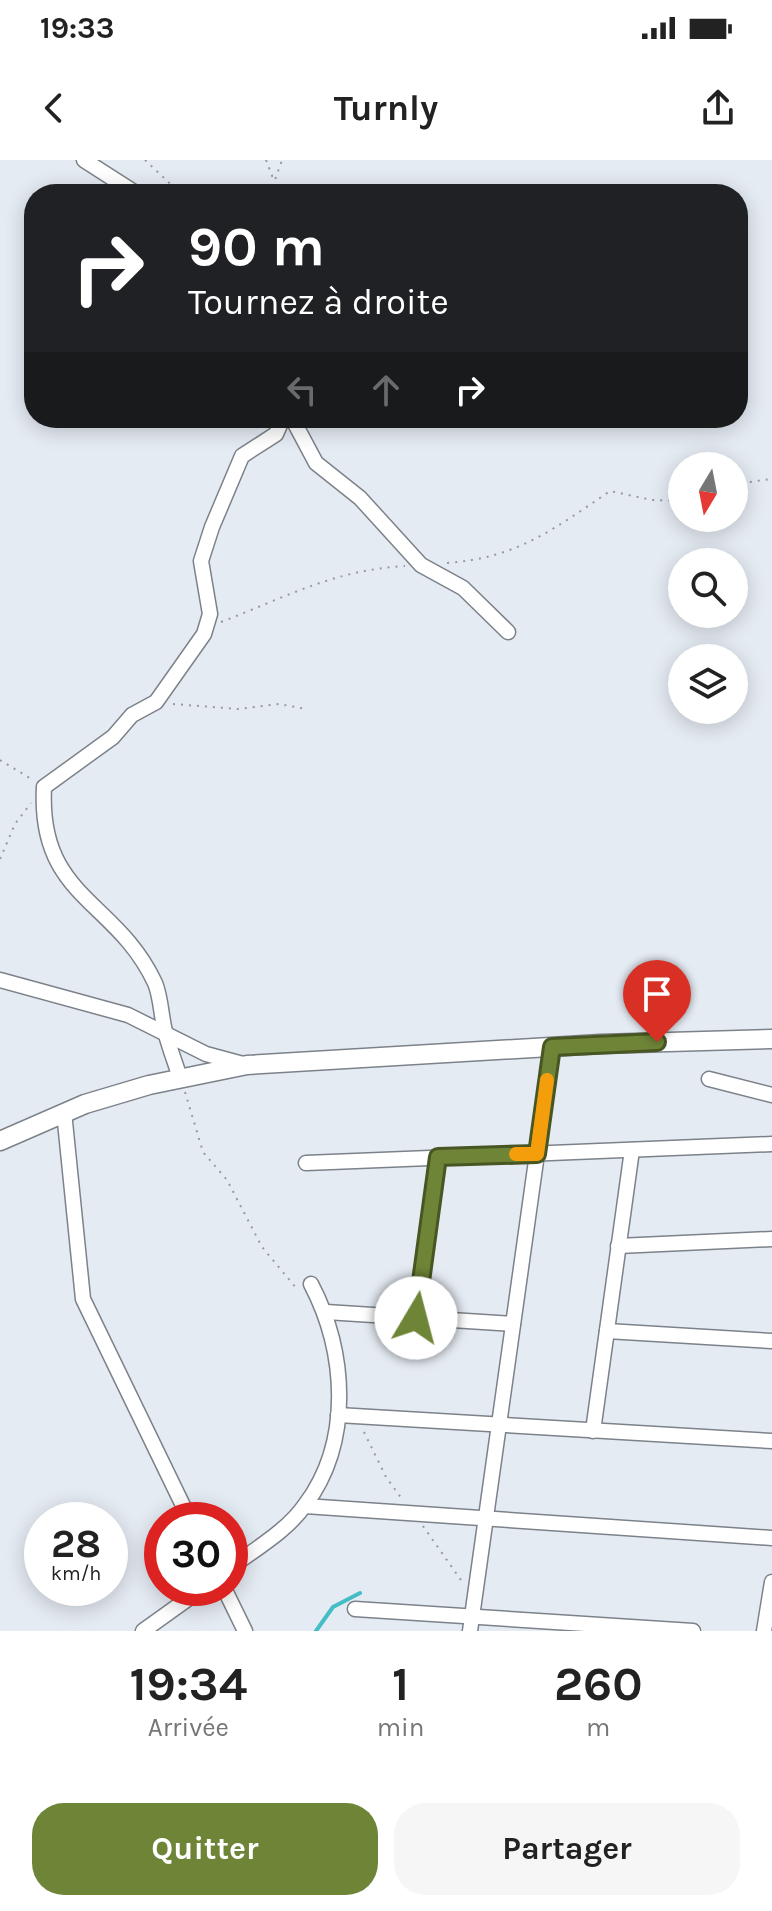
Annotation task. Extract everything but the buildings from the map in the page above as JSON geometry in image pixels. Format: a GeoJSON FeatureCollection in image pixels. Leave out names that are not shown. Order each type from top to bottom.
{"type":"FeatureCollection","features":[{"type":"Feature","properties":{"kind":"street"},"geometry":{"type":"LineString","coordinates":[[84,160],[121,184]]}},
{"type":"Feature","properties":{"kind":"street"},"geometry":{"type":"LineString","coordinates":[[180,1078],[165,1033],[156,984],[129,941],[59,869],[48,844],[44,787],[113,737],[132,715],[156,702],[204,634],[210,614],[201,561],[212,527],[242,456],[276,434],[279,428]]}},
{"type":"Feature","properties":{"kind":"street"},"geometry":{"type":"LineString","coordinates":[[297,428],[316,463],[360,498],[421,565],[463,588],[508,632]]}},
{"type":"Feature","properties":{"kind":"street"},"geometry":{"type":"LineString","coordinates":[[0,980],[128,1015],[206,1054],[247,1065]]}},
{"type":"Feature","properties":{"kind":"street"},"geometry":{"type":"LineString","coordinates":[[0,1141],[64,1112],[180,1078],[247,1065],[552,1047],[772,1039]]}},
{"type":"Feature","properties":{"kind":"street"},"geometry":{"type":"LineString","coordinates":[[471,1624],[552,1047]]}},
{"type":"Feature","properties":{"kind":"street"},"geometry":{"type":"LineString","coordinates":[[709,1079],[772,1095]]}},
{"type":"Feature","properties":{"kind":"street"},"geometry":{"type":"LineString","coordinates":[[64,1112],[83,1299],[181,1502]]}},
{"type":"Feature","properties":{"kind":"street"},"geometry":{"type":"LineString","coordinates":[[306,1163],[772,1144]]}},
{"type":"Feature","properties":{"kind":"street"},"geometry":{"type":"LineString","coordinates":[[593,1431],[632,1150]]}},
{"type":"Feature","properties":{"kind":"street"},"geometry":{"type":"LineString","coordinates":[[416,1318],[438,1157]]}},
{"type":"Feature","properties":{"kind":"street"},"geometry":{"type":"LineString","coordinates":[[618,1246],[772,1239]]}},
{"type":"Feature","properties":{"kind":"street"},"geometry":{"type":"LineString","coordinates":[[248,1553],[305,1506],[323,1473],[338,1415],[340,1388],[335,1342],[326,1312],[311,1284]]}},
{"type":"Feature","properties":{"kind":"street"},"geometry":{"type":"LineString","coordinates":[[326,1312],[513,1324]]}},
{"type":"Feature","properties":{"kind":"street"},"geometry":{"type":"LineString","coordinates":[[607,1331],[772,1341]]}},
{"type":"Feature","properties":{"kind":"street"},"geometry":{"type":"LineString","coordinates":[[338,1415],[772,1441]]}},
{"type":"Feature","properties":{"kind":"street"},"geometry":{"type":"LineString","coordinates":[[305,1506],[772,1538]]}},
{"type":"Feature","properties":{"kind":"street"},"geometry":{"type":"LineString","coordinates":[[764,1631],[772,1582]]}},
{"type":"Feature","properties":{"kind":"street"},"geometry":{"type":"LineString","coordinates":[[143,1631],[178,1606]]}},
{"type":"Feature","properties":{"kind":"street"},"geometry":{"type":"LineString","coordinates":[[233,1606],[245,1631]]}},
{"type":"Feature","properties":{"kind":"street"},"geometry":{"type":"LineString","coordinates":[[355,1609],[471,1624],[693,1631]]}},
{"type":"Feature","properties":{"kind":"path"},"geometry":{"type":"LineString","coordinates":[[145,160],[170,184]]}},
{"type":"Feature","properties":{"kind":"path"},"geometry":{"type":"LineString","coordinates":[[266,160],[274,182]]}},
{"type":"Feature","properties":{"kind":"path"},"geometry":{"type":"LineString","coordinates":[[274,182],[282,160]]}},
{"type":"Feature","properties":{"kind":"path"},"geometry":{"type":"LineString","coordinates":[[748,482],[772,479]]}},
{"type":"Feature","properties":{"kind":"path"},"geometry":{"type":"LineString","coordinates":[[445,563],[484,560],[541,538],[610,491],[668,501]]}},
{"type":"Feature","properties":{"kind":"path"},"geometry":{"type":"LineString","coordinates":[[204,634],[217,624],[324,579],[352,571],[421,565]]}},
{"type":"Feature","properties":{"kind":"path"},"geometry":{"type":"LineString","coordinates":[[156,702],[238,709],[279,704],[306,709]]}},
{"type":"Feature","properties":{"kind":"path"},"geometry":{"type":"LineString","coordinates":[[0,760],[44,787],[15,824],[0,859]]}},
{"type":"Feature","properties":{"kind":"waterway"},"geometry":{"type":"LineString","coordinates":[[316,1631],[333,1607],[360,1593]]}},
{"type":"Feature","properties":{"kind":"slow traffic"},"geometry":{"type":"LineString","coordinates":[[516,1154],[537,1154],[547,1080]]}},
{"type":"Feature","properties":{"kind":"route"},"geometry":{"type":"LineString","coordinates":[[416,1318],[438,1157],[537,1154],[552,1047],[657,1042]]}}]}
